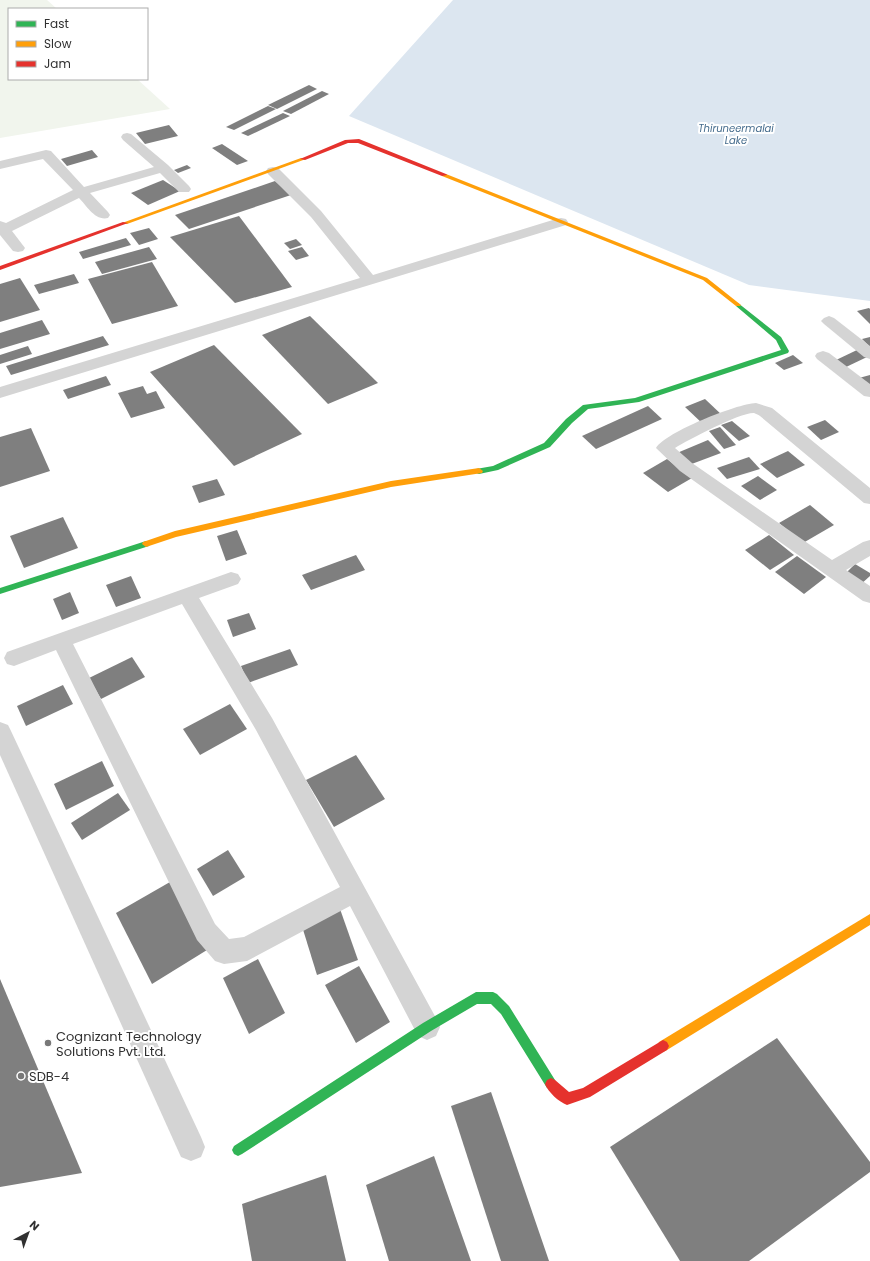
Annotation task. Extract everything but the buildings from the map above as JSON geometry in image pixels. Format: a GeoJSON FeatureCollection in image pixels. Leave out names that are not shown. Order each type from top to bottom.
{"type":"FeatureCollection","features":[{"type":"Feature","properties":{"kind":"street"},"geometry":{"type":"LineString","coordinates":[[127,137],[163,168],[184,189]]}},
{"type":"Feature","properties":{"kind":"street"},"geometry":{"type":"LineString","coordinates":[[0,268],[273,171],[347,142],[359,141],[705,279],[779,339],[785,351],[636,400],[586,407],[569,421],[547,445],[495,468],[391,484],[175,534],[0,591]]}},
{"type":"Feature","properties":{"kind":"street"},"geometry":{"type":"LineString","coordinates":[[0,165],[46,154],[103,215]]}},
{"type":"Feature","properties":{"kind":"street"},"geometry":{"type":"LineString","coordinates":[[18,248],[1,229],[80,192],[163,168]]}},
{"type":"Feature","properties":{"kind":"street"},"geometry":{"type":"LineString","coordinates":[[273,171],[316,214],[370,281]]}},
{"type":"Feature","properties":{"kind":"street"},"geometry":{"type":"LineString","coordinates":[[0,393],[561,222]]}},
{"type":"Feature","properties":{"kind":"street"},"geometry":{"type":"LineString","coordinates":[[829,321],[870,354]]}},
{"type":"Feature","properties":{"kind":"street"},"geometry":{"type":"LineString","coordinates":[[823,356],[870,392]]}},
{"type":"Feature","properties":{"kind":"street"},"geometry":{"type":"LineString","coordinates":[[870,498],[766,412],[755,408],[746,409],[718,421],[670,443],[666,448],[686,467],[870,596]]}},
{"type":"Feature","properties":{"kind":"street"},"geometry":{"type":"LineString","coordinates":[[832,568],[870,547]]}},
{"type":"Feature","properties":{"kind":"street"},"geometry":{"type":"LineString","coordinates":[[14,658],[231,579]]}},
{"type":"Feature","properties":{"kind":"street"},"geometry":{"type":"LineString","coordinates":[[187,595],[264,724],[427,1027]]}},
{"type":"Feature","properties":{"kind":"street"},"geometry":{"type":"LineString","coordinates":[[62,640],[206,932],[224,952],[247,949],[355,891]]}},
{"type":"Feature","properties":{"kind":"street"},"geometry":{"type":"LineString","coordinates":[[0,731],[191,1147]]}},
{"type":"Feature","properties":{"kind":"street"},"geometry":{"type":"LineString","coordinates":[[238,1150],[427,1027],[476,998],[493,998],[505,1010],[550,1083],[567,1098],[586,1093],[870,919]]}},
{"type":"Feature","properties":{"kind":"shaded area"},"geometry":{"type":"Polygon","coordinates":[[[0,0],[47,0],[56,8],[8,8],[8,80],[138,80],[170,109],[0,138],[0,0]]]}},
{"type":"Feature","properties":{"kind":"water","name":"Thiruneermalai Lake"},"geometry":{"type":"Polygon","coordinates":[[[453,0],[870,0],[870,301],[749,285],[349,116],[453,0]]]}},
{"type":"Feature","properties":{"kind":"traffic: fast"},"geometry":{"type":"LineString","coordinates":[[479,471],[495,468],[547,445],[569,421],[586,407],[636,400],[785,351],[779,339],[738,305]]}},
{"type":"Feature","properties":{"kind":"traffic: fast"},"geometry":{"type":"LineString","coordinates":[[0,591],[146,544]]}},
{"type":"Feature","properties":{"kind":"traffic: fast"},"geometry":{"type":"LineString","coordinates":[[238,1150],[427,1027],[476,998],[493,998],[505,1010],[551,1084]]}},
{"type":"Feature","properties":{"kind":"traffic: slow"},"geometry":{"type":"LineString","coordinates":[[125,223],[303,159]]}},
{"type":"Feature","properties":{"kind":"traffic: slow"},"geometry":{"type":"LineString","coordinates":[[444,175],[705,279],[738,305]]}},
{"type":"Feature","properties":{"kind":"traffic: slow"},"geometry":{"type":"LineString","coordinates":[[146,544],[175,534],[391,484],[479,471]]}},
{"type":"Feature","properties":{"kind":"traffic: slow"},"geometry":{"type":"LineString","coordinates":[[663,1046],[870,919]]}},
{"type":"Feature","properties":{"kind":"traffic: jam"},"geometry":{"type":"LineString","coordinates":[[303,159],[347,141],[359,141],[444,175]]}},
{"type":"Feature","properties":{"kind":"traffic: jam"},"geometry":{"type":"LineString","coordinates":[[0,268],[125,223]]}},
{"type":"Feature","properties":{"kind":"traffic: jam"},"geometry":{"type":"LineString","coordinates":[[551,1084],[567,1099],[586,1093],[663,1046]]}},
{"type":"Feature","properties":{"kind":"place","name":"Cognizant Technology Solutions Pvt. Ltd."},"geometry":{"type":"Point","coordinates":[48,1043]}},
{"type":"Feature","properties":{"kind":"place","name":"SDB-4"},"geometry":{"type":"Point","coordinates":[21,1076]}}]}
